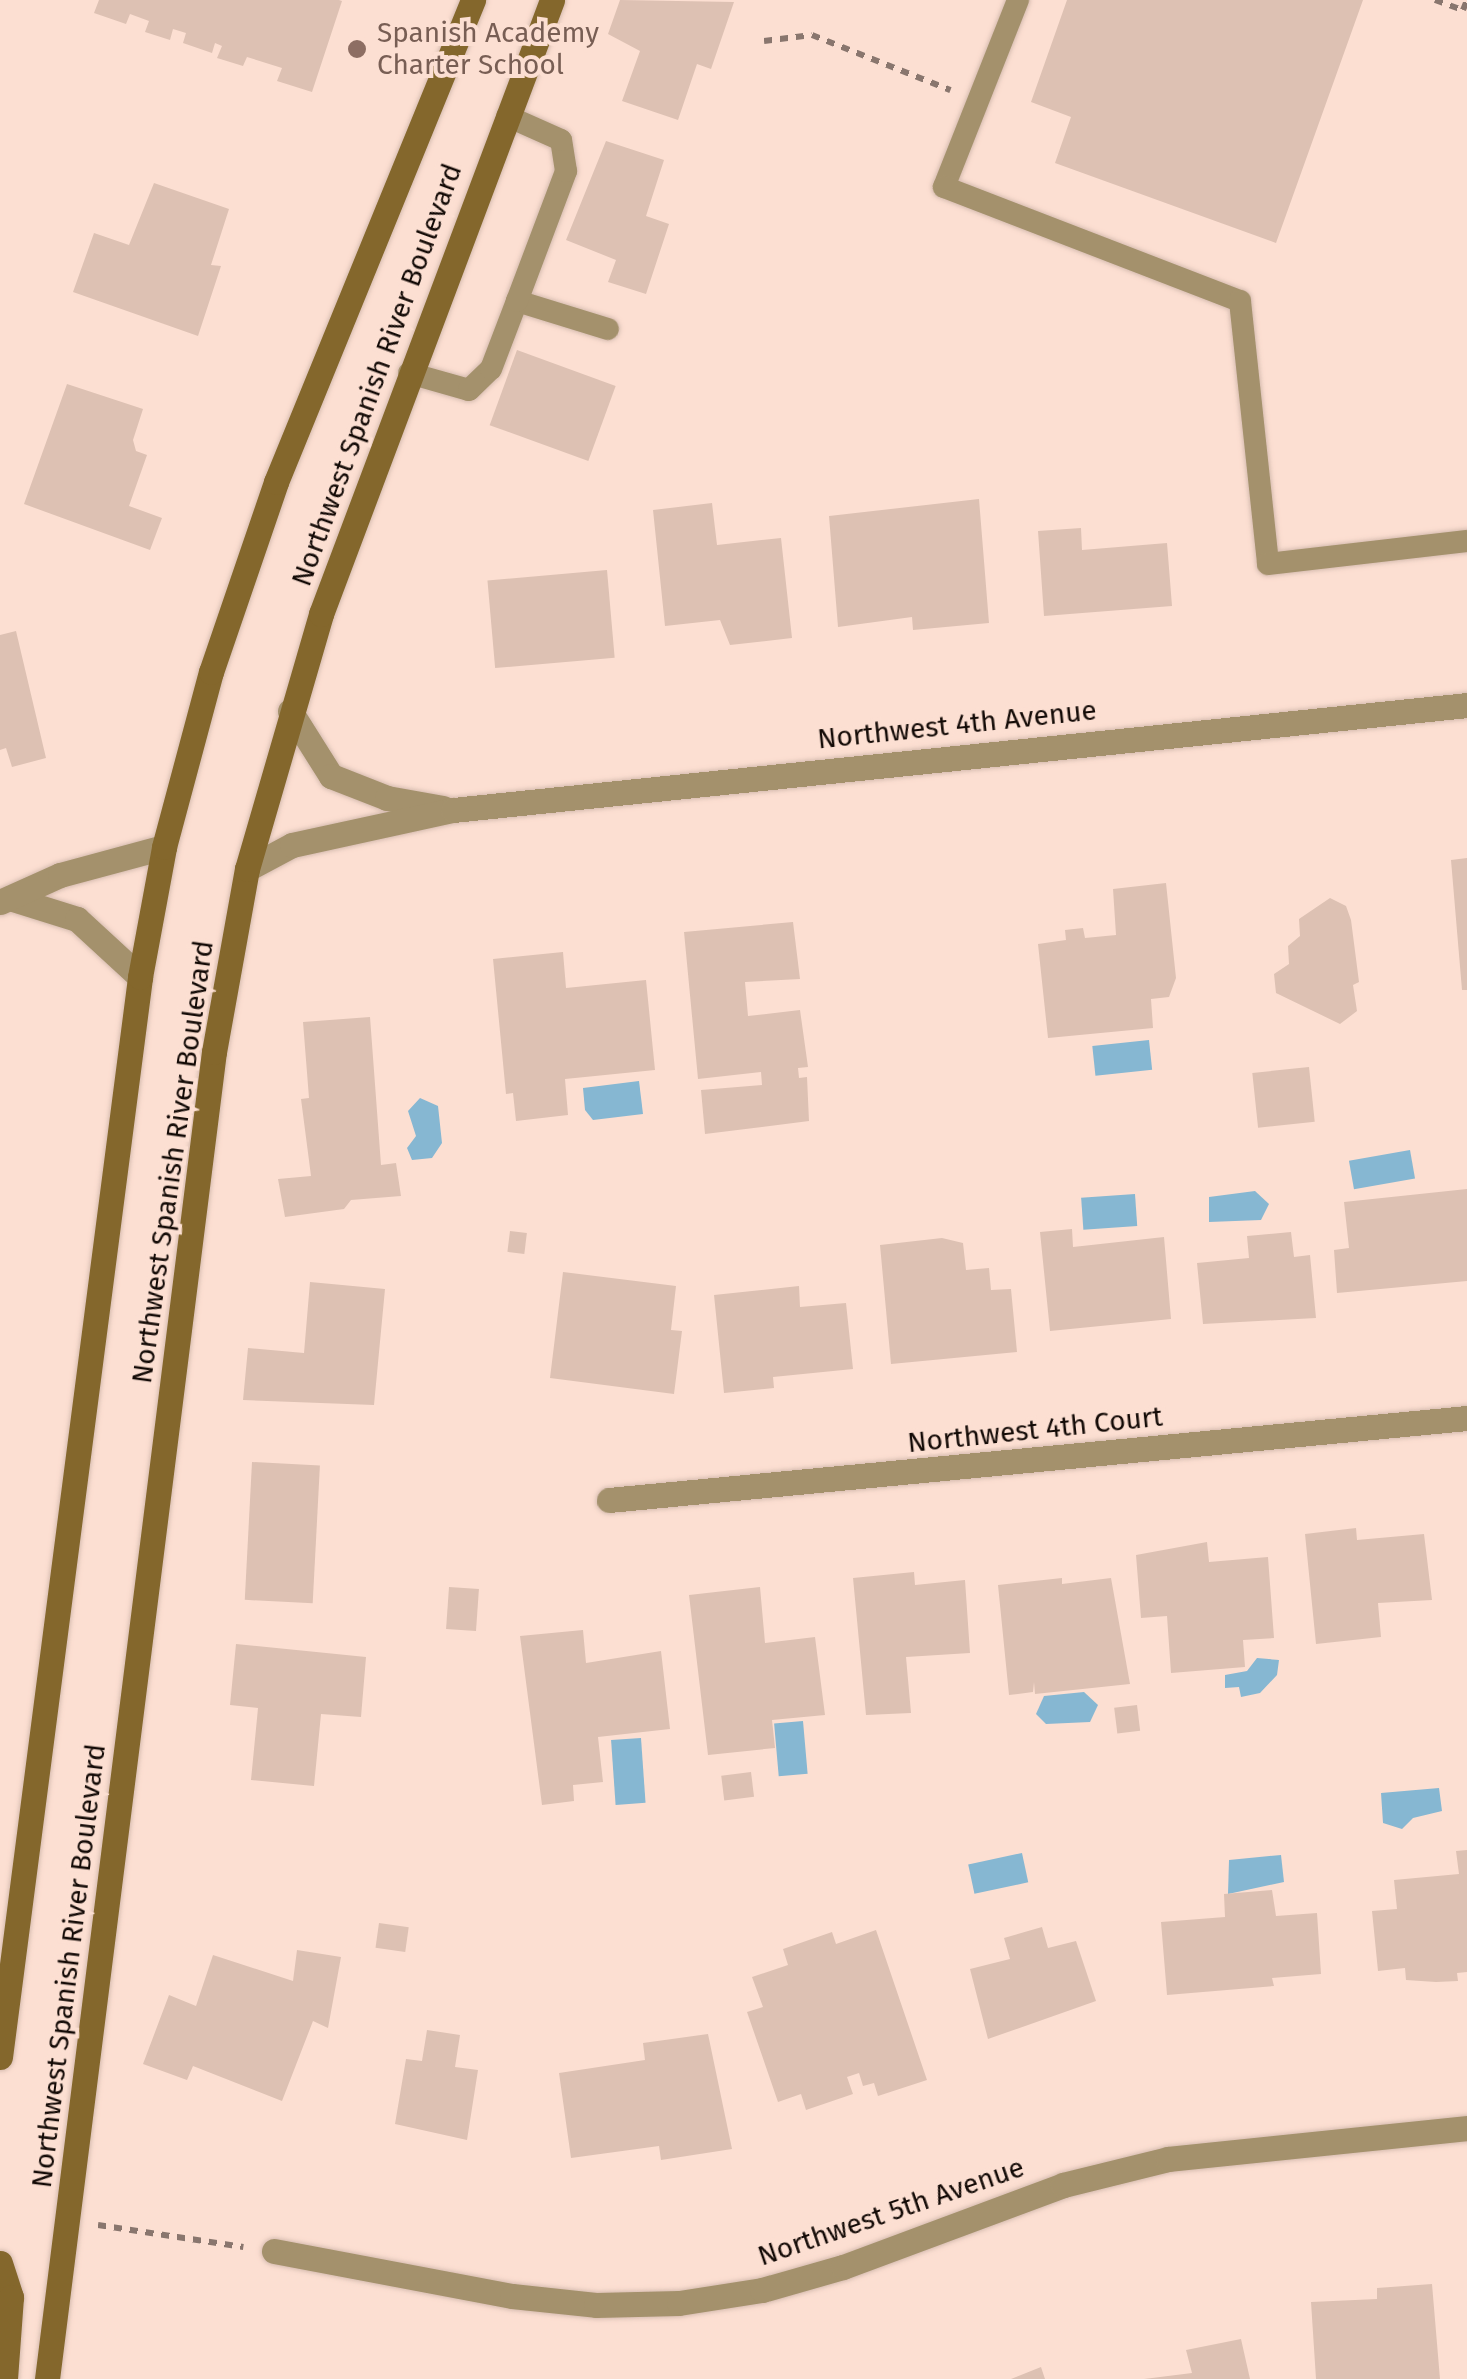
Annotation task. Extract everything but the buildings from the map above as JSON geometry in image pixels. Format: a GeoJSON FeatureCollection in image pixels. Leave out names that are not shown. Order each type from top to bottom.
{"type":"FeatureCollection","features":[{"type":"Feature","properties":{"kind":"main road","name":"Northwest Spanish River Boulevard"},"geometry":{"type":"LineString","coordinates":[[0,2057],[140,977],[164,848],[211,672],[276,482],[472,0]]}},
{"type":"Feature","properties":{"kind":"main road","name":"Northwest Spanish River Boulevard"},"geometry":{"type":"LineString","coordinates":[[46,2379],[214,1052],[247,869],[290,711],[409,373],[552,0]]}},
{"type":"Feature","properties":{"kind":"main road"},"geometry":{"type":"LineString","coordinates":[[0,2263],[12,2313],[5,2379]]}},
{"type":"Feature","properties":{"kind":"street","name":"Northwest 4th Avenue"},"geometry":{"type":"LineString","coordinates":[[247,869],[292,846],[453,810],[1467,706]]}},
{"type":"Feature","properties":{"kind":"street","name":"Northwest 4th Avenue"},"geometry":{"type":"LineString","coordinates":[[290,711],[331,776],[387,798],[453,810]]}},
{"type":"Feature","properties":{"kind":"street"},"geometry":{"type":"LineString","coordinates":[[6,900],[60,875],[164,848]]}},
{"type":"Feature","properties":{"kind":"street"},"geometry":{"type":"LineString","coordinates":[[6,900],[76,920],[140,977]]}},
{"type":"Feature","properties":{"kind":"street","name":"Northwest 4th Court"},"geometry":{"type":"LineString","coordinates":[[609,1500],[1467,1418]]}},
{"type":"Feature","properties":{"kind":"street","name":"Northwest 5th Avenue"},"geometry":{"type":"LineString","coordinates":[[274,2251],[512,2296],[596,2305],[679,2302],[762,2290],[843,2267],[1064,2185],[1168,2159],[1467,2128]]}},
{"type":"Feature","properties":{"kind":"lane"},"geometry":{"type":"LineString","coordinates":[[1018,0],[944,187],[1240,301],[1268,564],[1467,541]]}},
{"type":"Feature","properties":{"kind":"lane"},"geometry":{"type":"LineString","coordinates":[[409,373],[469,390],[491,369],[517,301],[566,171],[561,140],[506,116]]}},
{"type":"Feature","properties":{"kind":"lane"},"geometry":{"type":"LineString","coordinates":[[517,301],[608,329]]}},
{"type":"Feature","properties":{"kind":"path"},"geometry":{"type":"LineString","coordinates":[[1435,0],[1462,10],[1466,0]]}},
{"type":"Feature","properties":{"kind":"path"},"geometry":{"type":"LineString","coordinates":[[764,41],[812,35],[978,101]]}},
{"type":"Feature","properties":{"kind":"path"},"geometry":{"type":"LineString","coordinates":[[67,2220],[274,2251]]}},
{"type":"Feature","properties":{"kind":"water"},"geometry":{"type":"Polygon","coordinates":[[[1149,1040],[1152,1070],[1095,1076],[1092,1046],[1149,1040]]]}},
{"type":"Feature","properties":{"kind":"water"},"geometry":{"type":"Polygon","coordinates":[[[639,1081],[643,1114],[593,1120],[585,1110],[583,1088],[639,1081]]]}},
{"type":"Feature","properties":{"kind":"water"},"geometry":{"type":"Polygon","coordinates":[[[420,1098],[438,1106],[442,1143],[432,1158],[412,1160],[407,1148],[416,1136],[408,1111],[420,1098]]]}},
{"type":"Feature","properties":{"kind":"water"},"geometry":{"type":"Polygon","coordinates":[[[1410,1150],[1415,1179],[1354,1189],[1349,1161],[1410,1150]]]}},
{"type":"Feature","properties":{"kind":"water"},"geometry":{"type":"Polygon","coordinates":[[[1255,1191],[1269,1204],[1261,1220],[1209,1222],[1209,1197],[1255,1191]]]}},
{"type":"Feature","properties":{"kind":"water"},"geometry":{"type":"Polygon","coordinates":[[[1135,1194],[1137,1226],[1083,1230],[1081,1198],[1135,1194]]]}},
{"type":"Feature","properties":{"kind":"water"},"geometry":{"type":"Polygon","coordinates":[[[1257,1658],[1279,1660],[1277,1675],[1260,1693],[1241,1697],[1239,1687],[1225,1688],[1225,1675],[1247,1671],[1257,1658]]]}},
{"type":"Feature","properties":{"kind":"water"},"geometry":{"type":"Polygon","coordinates":[[[1084,1692],[1098,1705],[1090,1722],[1046,1724],[1036,1714],[1044,1696],[1084,1692]]]}},
{"type":"Feature","properties":{"kind":"water"},"geometry":{"type":"Polygon","coordinates":[[[803,1721],[808,1774],[779,1776],[774,1724],[803,1721]]]}},
{"type":"Feature","properties":{"kind":"water"},"geometry":{"type":"Polygon","coordinates":[[[641,1738],[646,1803],[616,1805],[611,1740],[641,1738]]]}},
{"type":"Feature","properties":{"kind":"water"},"geometry":{"type":"Polygon","coordinates":[[[1439,1788],[1442,1811],[1413,1818],[1402,1829],[1383,1823],[1381,1793],[1439,1788]]]}},
{"type":"Feature","properties":{"kind":"water"},"geometry":{"type":"Polygon","coordinates":[[[1022,1853],[1028,1882],[974,1894],[968,1864],[1022,1853]]]}},
{"type":"Feature","properties":{"kind":"water"},"geometry":{"type":"Polygon","coordinates":[[[1281,1855],[1284,1882],[1228,1894],[1229,1860],[1281,1855]]]}},
{"type":"Feature","properties":{"kind":"place","name":"Spanish Academy Charter School"},"geometry":{"type":"Point","coordinates":[357,49]}}]}
